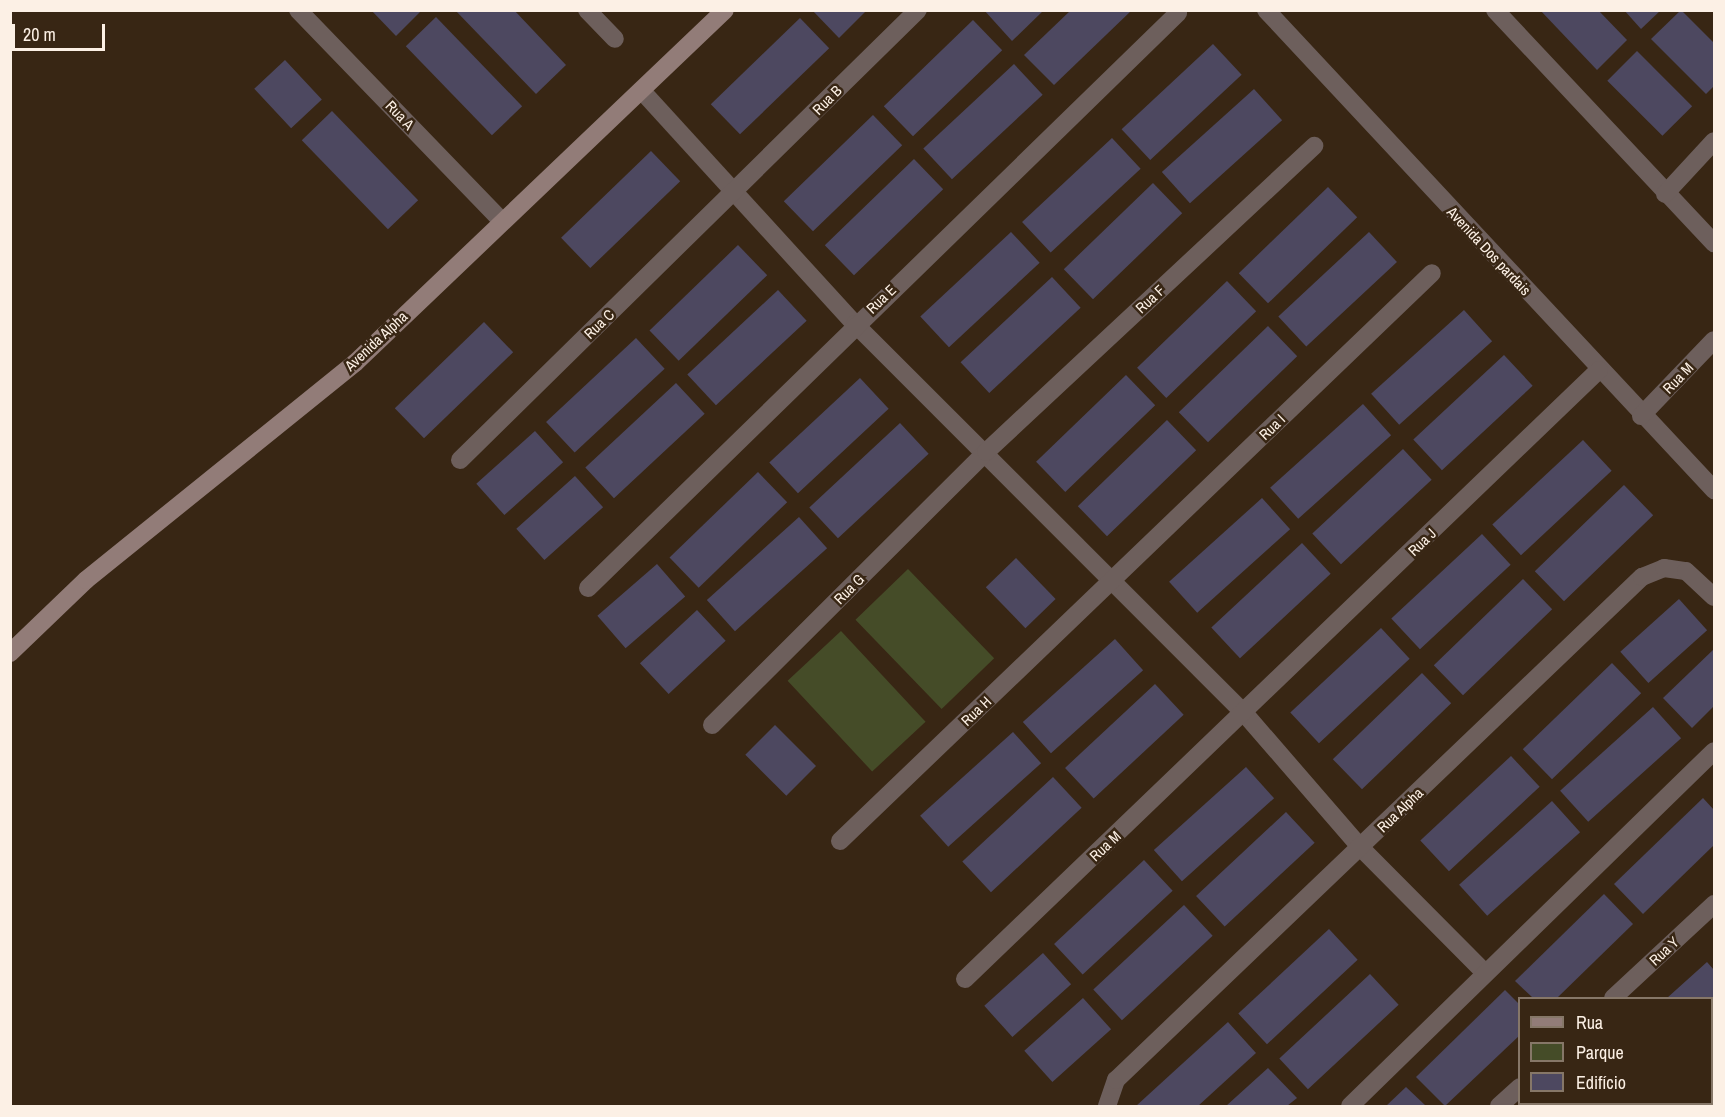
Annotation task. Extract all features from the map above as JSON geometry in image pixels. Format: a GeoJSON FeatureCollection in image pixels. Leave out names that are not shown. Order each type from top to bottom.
{"type":"FeatureCollection","features":[{"type":"Feature","properties":{"kind":"street","name":"Rua A"},"geometry":{"type":"LineString","coordinates":[[298,10],[501,220]]}},
{"type":"Feature","properties":{"kind":"street"},"geometry":{"type":"LineString","coordinates":[[587,10],[615,39]]}},
{"type":"Feature","properties":{"kind":"street","name":"Avenida Alpha"},"geometry":{"type":"LineString","coordinates":[[10,653],[86,580],[355,363],[501,220],[642,91],[725,10]]}},
{"type":"Feature","properties":{"kind":"street","name":"Rua B"},"geometry":{"type":"LineString","coordinates":[[737,189],[918,10]]}},
{"type":"Feature","properties":{"kind":"street","name":"Avenida Dos pardais"},"geometry":{"type":"LineString","coordinates":[[1266,10],[1641,416],[1714,490]]}},
{"type":"Feature","properties":{"kind":"street"},"geometry":{"type":"LineString","coordinates":[[1495,10],[1665,194],[1714,243]]}},
{"type":"Feature","properties":{"kind":"street","name":"Rua E"},"geometry":{"type":"LineString","coordinates":[[588,588],[855,324],[1178,13]]}},
{"type":"Feature","properties":{"kind":"street"},"geometry":{"type":"LineString","coordinates":[[642,91],[737,189],[855,324],[986,452],[1245,714],[1361,848],[1485,973]]}},
{"type":"Feature","properties":{"kind":"street"},"geometry":{"type":"LineString","coordinates":[[1665,194],[1714,141]]}},
{"type":"Feature","properties":{"kind":"street","name":"Rua F"},"geometry":{"type":"LineString","coordinates":[[986,452],[1314,146]]}},
{"type":"Feature","properties":{"kind":"street","name":"Rua C"},"geometry":{"type":"LineString","coordinates":[[460,459],[737,189]]}},
{"type":"Feature","properties":{"kind":"street","name":"Rua I"},"geometry":{"type":"LineString","coordinates":[[1112,581],[1432,273]]}},
{"type":"Feature","properties":{"kind":"street","name":"Rua M"},"geometry":{"type":"LineString","coordinates":[[1641,416],[1714,340]]}},
{"type":"Feature","properties":{"kind":"street","name":"Rua J"},"geometry":{"type":"LineString","coordinates":[[1245,714],[1599,370]]}},
{"type":"Feature","properties":{"kind":"street","name":"Rua G"},"geometry":{"type":"LineString","coordinates":[[712,725],[986,452]]}},
{"type":"Feature","properties":{"kind":"street","name":"Rua Alpha"},"geometry":{"type":"LineString","coordinates":[[1107,1107],[1116,1080],[1642,577],[1664,568],[1686,571],[1714,597]]}},
{"type":"Feature","properties":{"kind":"street","name":"Rua H"},"geometry":{"type":"LineString","coordinates":[[840,841],[1112,581]]}},
{"type":"Feature","properties":{"kind":"street","name":"Rua M"},"geometry":{"type":"LineString","coordinates":[[965,979],[1245,714]]}},
{"type":"Feature","properties":{"kind":"street"},"geometry":{"type":"LineString","coordinates":[[1350,1107],[1714,751]]}},
{"type":"Feature","properties":{"kind":"street","name":"Rua Y"},"geometry":{"type":"LineString","coordinates":[[1615,997],[1714,904]]}},
{"type":"Feature","properties":{"kind":"street"},"geometry":{"type":"LineString","coordinates":[[1498,1107],[1518,1089]]}},
{"type":"Feature","properties":{"kind":"green space"},"geometry":{"type":"Polygon","coordinates":[[[908,569],[994,658],[942,709],[855,620],[908,569]]]}},
{"type":"Feature","properties":{"kind":"green space"},"geometry":{"type":"Polygon","coordinates":[[[841,631],[926,722],[872,771],[788,681],[841,631]]]}},
{"type":"Feature","properties":{"kind":"building"},"geometry":{"type":"Polygon","coordinates":[[[371,10],[422,10],[396,36],[371,10]]]}},
{"type":"Feature","properties":{"kind":"building"},"geometry":{"type":"Polygon","coordinates":[[[455,10],[514,10],[566,65],[536,94],[455,10]]]}},
{"type":"Feature","properties":{"kind":"building"},"geometry":{"type":"Polygon","coordinates":[[[812,10],[867,10],[839,38],[812,10]]]}},
{"type":"Feature","properties":{"kind":"building"},"geometry":{"type":"Polygon","coordinates":[[[984,10],[1044,10],[1012,41],[984,10]]]}},
{"type":"Feature","properties":{"kind":"building"},"geometry":{"type":"Polygon","coordinates":[[[1071,10],[1132,10],[1054,85],[1024,55],[1071,10]]]}},
{"type":"Feature","properties":{"kind":"building"},"geometry":{"type":"Polygon","coordinates":[[[1540,10],[1598,10],[1627,40],[1597,70],[1540,10]]]}},
{"type":"Feature","properties":{"kind":"building"},"geometry":{"type":"Polygon","coordinates":[[[1624,10],[1661,10],[1641,29],[1624,10]]]}},
{"type":"Feature","properties":{"kind":"building"},"geometry":{"type":"Polygon","coordinates":[[[1681,10],[1714,43],[1714,86],[1706,94],[1651,39],[1681,10]]]}},
{"type":"Feature","properties":{"kind":"building"},"geometry":{"type":"Polygon","coordinates":[[[436,17],[522,106],[492,135],[406,46],[436,17]]]}},
{"type":"Feature","properties":{"kind":"building"},"geometry":{"type":"Polygon","coordinates":[[[800,18],[829,48],[740,134],[711,104],[800,18]]]}},
{"type":"Feature","properties":{"kind":"building"},"geometry":{"type":"Polygon","coordinates":[[[973,20],[1002,50],[913,136],[884,106],[973,20]]]}},
{"type":"Feature","properties":{"kind":"building"},"geometry":{"type":"Polygon","coordinates":[[[1213,44],[1242,75],[1150,160],[1122,129],[1213,44]]]}},
{"type":"Feature","properties":{"kind":"building"},"geometry":{"type":"Polygon","coordinates":[[[1637,51],[1692,106],[1662,136],[1607,81],[1637,51]]]}},
{"type":"Feature","properties":{"kind":"building"},"geometry":{"type":"Polygon","coordinates":[[[285,60],[322,99],[291,128],[254,89],[285,60]]]}},
{"type":"Feature","properties":{"kind":"building"},"geometry":{"type":"Polygon","coordinates":[[[1014,64],[1043,95],[952,179],[923,149],[1014,64]]]}},
{"type":"Feature","properties":{"kind":"building"},"geometry":{"type":"Polygon","coordinates":[[[1254,89],[1282,120],[1190,203],[1162,172],[1254,89]]]}},
{"type":"Feature","properties":{"kind":"building"},"geometry":{"type":"Polygon","coordinates":[[[332,111],[418,200],[388,229],[302,140],[332,111]]]}},
{"type":"Feature","properties":{"kind":"building"},"geometry":{"type":"Polygon","coordinates":[[[873,115],[902,145],[813,231],[784,201],[873,115]]]}},
{"type":"Feature","properties":{"kind":"building"},"geometry":{"type":"Polygon","coordinates":[[[1112,138],[1141,169],[1051,253],[1022,222],[1112,138]]]}},
{"type":"Feature","properties":{"kind":"building"},"geometry":{"type":"Polygon","coordinates":[[[651,151],[680,181],[590,268],[561,238],[651,151]]]}},
{"type":"Feature","properties":{"kind":"building"},"geometry":{"type":"Polygon","coordinates":[[[914,159],[943,189],[854,275],[825,245],[914,159]]]}},
{"type":"Feature","properties":{"kind":"building"},"geometry":{"type":"Polygon","coordinates":[[[1153,183],[1182,213],[1093,299],[1064,269],[1153,183]]]}},
{"type":"Feature","properties":{"kind":"building"},"geometry":{"type":"Polygon","coordinates":[[[1328,187],[1357,217],[1268,303],[1239,273],[1328,187]]]}},
{"type":"Feature","properties":{"kind":"building"},"geometry":{"type":"Polygon","coordinates":[[[1011,232],[1040,263],[949,347],[920,317],[1011,232]]]}},
{"type":"Feature","properties":{"kind":"building"},"geometry":{"type":"Polygon","coordinates":[[[1369,232],[1397,262],[1306,347],[1278,317],[1369,232]]]}},
{"type":"Feature","properties":{"kind":"building"},"geometry":{"type":"Polygon","coordinates":[[[738,245],[767,275],[679,361],[650,330],[738,245]]]}},
{"type":"Feature","properties":{"kind":"building"},"geometry":{"type":"Polygon","coordinates":[[[1052,277],[1081,308],[989,393],[961,362],[1052,277]]]}},
{"type":"Feature","properties":{"kind":"building"},"geometry":{"type":"Polygon","coordinates":[[[1227,281],[1256,311],[1166,398],[1137,368],[1227,281]]]}},
{"type":"Feature","properties":{"kind":"building"},"geometry":{"type":"Polygon","coordinates":[[[778,290],[807,321],[716,405],[687,375],[778,290]]]}},
{"type":"Feature","properties":{"kind":"building"},"geometry":{"type":"Polygon","coordinates":[[[1464,310],[1492,341],[1399,425],[1371,394],[1464,310]]]}},
{"type":"Feature","properties":{"kind":"building"},"geometry":{"type":"Polygon","coordinates":[[[484,322],[513,352],[424,438],[395,408],[484,322]]]}},
{"type":"Feature","properties":{"kind":"building"},"geometry":{"type":"Polygon","coordinates":[[[1268,326],[1297,356],[1208,442],[1179,412],[1268,326]]]}},
{"type":"Feature","properties":{"kind":"building"},"geometry":{"type":"Polygon","coordinates":[[[636,338],[665,369],[575,453],[546,422],[636,338]]]}},
{"type":"Feature","properties":{"kind":"building"},"geometry":{"type":"Polygon","coordinates":[[[1504,355],[1533,386],[1442,470],[1413,440],[1504,355]]]}},
{"type":"Feature","properties":{"kind":"building"},"geometry":{"type":"Polygon","coordinates":[[[1126,375],[1155,405],[1065,492],[1036,462],[1126,375]]]}},
{"type":"Feature","properties":{"kind":"building"},"geometry":{"type":"Polygon","coordinates":[[[860,378],[889,409],[798,493],[769,463],[860,378]]]}},
{"type":"Feature","properties":{"kind":"building"},"geometry":{"type":"Polygon","coordinates":[[[676,383],[705,414],[614,498],[585,468],[676,383]]]}},
{"type":"Feature","properties":{"kind":"building"},"geometry":{"type":"Polygon","coordinates":[[[1363,404],[1391,435],[1298,519],[1270,488],[1363,404]]]}},
{"type":"Feature","properties":{"kind":"building"},"geometry":{"type":"Polygon","coordinates":[[[1167,420],[1196,450],[1107,536],[1078,506],[1167,420]]]}},
{"type":"Feature","properties":{"kind":"building"},"geometry":{"type":"Polygon","coordinates":[[[900,423],[929,454],[838,538],[809,508],[900,423]]]}},
{"type":"Feature","properties":{"kind":"building"},"geometry":{"type":"Polygon","coordinates":[[[535,431],[563,462],[504,515],[476,484],[535,431]]]}},
{"type":"Feature","properties":{"kind":"building"},"geometry":{"type":"Polygon","coordinates":[[[1583,440],[1612,471],[1521,555],[1492,525],[1583,440]]]}},
{"type":"Feature","properties":{"kind":"building"},"geometry":{"type":"Polygon","coordinates":[[[1403,449],[1432,480],[1341,564],[1312,534],[1403,449]]]}},
{"type":"Feature","properties":{"kind":"building"},"geometry":{"type":"Polygon","coordinates":[[[758,472],[787,502],[699,588],[670,557],[758,472]]]}},
{"type":"Feature","properties":{"kind":"building"},"geometry":{"type":"Polygon","coordinates":[[[575,476],[603,507],[544,560],[516,529],[575,476]]]}},
{"type":"Feature","properties":{"kind":"building"},"geometry":{"type":"Polygon","coordinates":[[[1624,485],[1653,515],[1564,601],[1535,571],[1624,485]]]}},
{"type":"Feature","properties":{"kind":"building"},"geometry":{"type":"Polygon","coordinates":[[[1262,498],[1290,529],[1197,613],[1169,582],[1262,498]]]}},
{"type":"Feature","properties":{"kind":"building"},"geometry":{"type":"Polygon","coordinates":[[[799,517],[827,548],[735,631],[707,600],[799,517]]]}},
{"type":"Feature","properties":{"kind":"building"},"geometry":{"type":"Polygon","coordinates":[[[1482,534],[1511,565],[1420,649],[1391,619],[1482,534]]]}},
{"type":"Feature","properties":{"kind":"building"},"geometry":{"type":"Polygon","coordinates":[[[1302,543],[1331,574],[1240,658],[1211,628],[1302,543]]]}},
{"type":"Feature","properties":{"kind":"building"},"geometry":{"type":"Polygon","coordinates":[[[1016,558],[1056,599],[1025,628],[986,587],[1016,558]]]}},
{"type":"Feature","properties":{"kind":"building"},"geometry":{"type":"Polygon","coordinates":[[[657,564],[685,596],[626,648],[597,616],[657,564]]]}},
{"type":"Feature","properties":{"kind":"building"},"geometry":{"type":"Polygon","coordinates":[[[1523,579],[1552,609],[1463,695],[1434,665],[1523,579]]]}},
{"type":"Feature","properties":{"kind":"building"},"geometry":{"type":"Polygon","coordinates":[[[1679,599],[1707,630],[1648,683],[1620,652],[1679,599]]]}},
{"type":"Feature","properties":{"kind":"building"},"geometry":{"type":"Polygon","coordinates":[[[697,610],[726,641],[669,694],[640,663],[697,610]]]}},
{"type":"Feature","properties":{"kind":"building"},"geometry":{"type":"Polygon","coordinates":[[[1381,628],[1410,659],[1319,743],[1290,713],[1381,628]]]}},
{"type":"Feature","properties":{"kind":"building"},"geometry":{"type":"Polygon","coordinates":[[[1115,639],[1143,670],[1051,753],[1023,722],[1115,639]]]}},
{"type":"Feature","properties":{"kind":"building"},"geometry":{"type":"Polygon","coordinates":[[[1714,649],[1714,706],[1692,728],[1663,698],[1714,649]]]}},
{"type":"Feature","properties":{"kind":"building"},"geometry":{"type":"Polygon","coordinates":[[[1612,663],[1641,693],[1552,779],[1523,749],[1612,663]]]}},
{"type":"Feature","properties":{"kind":"building"},"geometry":{"type":"Polygon","coordinates":[[[1422,673],[1451,703],[1362,789],[1333,759],[1422,673]]]}},
{"type":"Feature","properties":{"kind":"building"},"geometry":{"type":"Polygon","coordinates":[[[1155,684],[1184,715],[1094,799],[1065,768],[1155,684]]]}},
{"type":"Feature","properties":{"kind":"building"},"geometry":{"type":"Polygon","coordinates":[[[1653,707],[1681,738],[1588,822],[1560,791],[1653,707]]]}},
{"type":"Feature","properties":{"kind":"building"},"geometry":{"type":"Polygon","coordinates":[[[775,725],[816,766],[786,796],[745,755],[775,725]]]}},
{"type":"Feature","properties":{"kind":"building"},"geometry":{"type":"Polygon","coordinates":[[[1013,732],[1041,763],[948,847],[920,816],[1013,732]]]}},
{"type":"Feature","properties":{"kind":"building"},"geometry":{"type":"Polygon","coordinates":[[[1511,756],[1540,787],[1449,871],[1420,841],[1511,756]]]}},
{"type":"Feature","properties":{"kind":"building"},"geometry":{"type":"Polygon","coordinates":[[[1246,767],[1274,798],[1182,881],[1154,850],[1246,767]]]}},
{"type":"Feature","properties":{"kind":"building"},"geometry":{"type":"Polygon","coordinates":[[[1053,777],[1082,808],[991,892],[962,862],[1053,777]]]}},
{"type":"Feature","properties":{"kind":"building"},"geometry":{"type":"Polygon","coordinates":[[[1703,798],[1714,810],[1714,845],[1643,914],[1614,884],[1703,798]]]}},
{"type":"Feature","properties":{"kind":"building"},"geometry":{"type":"Polygon","coordinates":[[[1552,801],[1580,832],[1487,916],[1459,885],[1552,801]]]}},
{"type":"Feature","properties":{"kind":"building"},"geometry":{"type":"Polygon","coordinates":[[[1286,812],[1315,843],[1225,927],[1196,896],[1286,812]]]}},
{"type":"Feature","properties":{"kind":"building"},"geometry":{"type":"Polygon","coordinates":[[[1144,860],[1173,891],[1083,975],[1054,944],[1144,860]]]}},
{"type":"Feature","properties":{"kind":"building"},"geometry":{"type":"Polygon","coordinates":[[[1604,894],[1633,924],[1558,997],[1532,997],[1515,981],[1604,894]]]}},
{"type":"Feature","properties":{"kind":"building"},"geometry":{"type":"Polygon","coordinates":[[[1184,905],[1213,936],[1122,1020],[1093,990],[1184,905]]]}},
{"type":"Feature","properties":{"kind":"building"},"geometry":{"type":"Polygon","coordinates":[[[1329,929],[1358,960],[1267,1044],[1238,1014],[1329,929]]]}},
{"type":"Feature","properties":{"kind":"building"},"geometry":{"type":"Polygon","coordinates":[[[1043,953],[1071,984],[1012,1037],[984,1006],[1043,953]]]}},
{"type":"Feature","properties":{"kind":"building"},"geometry":{"type":"Polygon","coordinates":[[[1707,962],[1714,970],[1714,1012],[1713,997],[1668,997],[1707,962]]]}},
{"type":"Feature","properties":{"kind":"building"},"geometry":{"type":"Polygon","coordinates":[[[1370,974],[1399,1005],[1308,1089],[1279,1059],[1370,974]]]}},
{"type":"Feature","properties":{"kind":"building"},"geometry":{"type":"Polygon","coordinates":[[[1505,990],[1518,1003],[1518,1037],[1445,1106],[1416,1077],[1505,990]]]}},
{"type":"Feature","properties":{"kind":"building"},"geometry":{"type":"Polygon","coordinates":[[[1083,998],[1111,1029],[1052,1082],[1024,1051],[1083,998]]]}},
{"type":"Feature","properties":{"kind":"building"},"geometry":{"type":"Polygon","coordinates":[[[1228,1022],[1256,1053],[1198,1106],[1136,1106],[1228,1022]]]}},
{"type":"Feature","properties":{"kind":"building"},"geometry":{"type":"Polygon","coordinates":[[[1714,1037],[1714,1095],[1713,1095],[1714,1037]]]}},
{"type":"Feature","properties":{"kind":"building"},"geometry":{"type":"Polygon","coordinates":[[[1268,1068],[1297,1098],[1287,1106],[1226,1106],[1268,1068]]]}},
{"type":"Feature","properties":{"kind":"building"},"geometry":{"type":"Polygon","coordinates":[[[1406,1087],[1426,1106],[1386,1106],[1406,1087]]]}},
{"type":"Feature","properties":{"kind":"building"},"geometry":{"type":"Polygon","coordinates":[[[1555,1105],[1595,1105],[1595,1106],[1555,1105]]]}}]}
